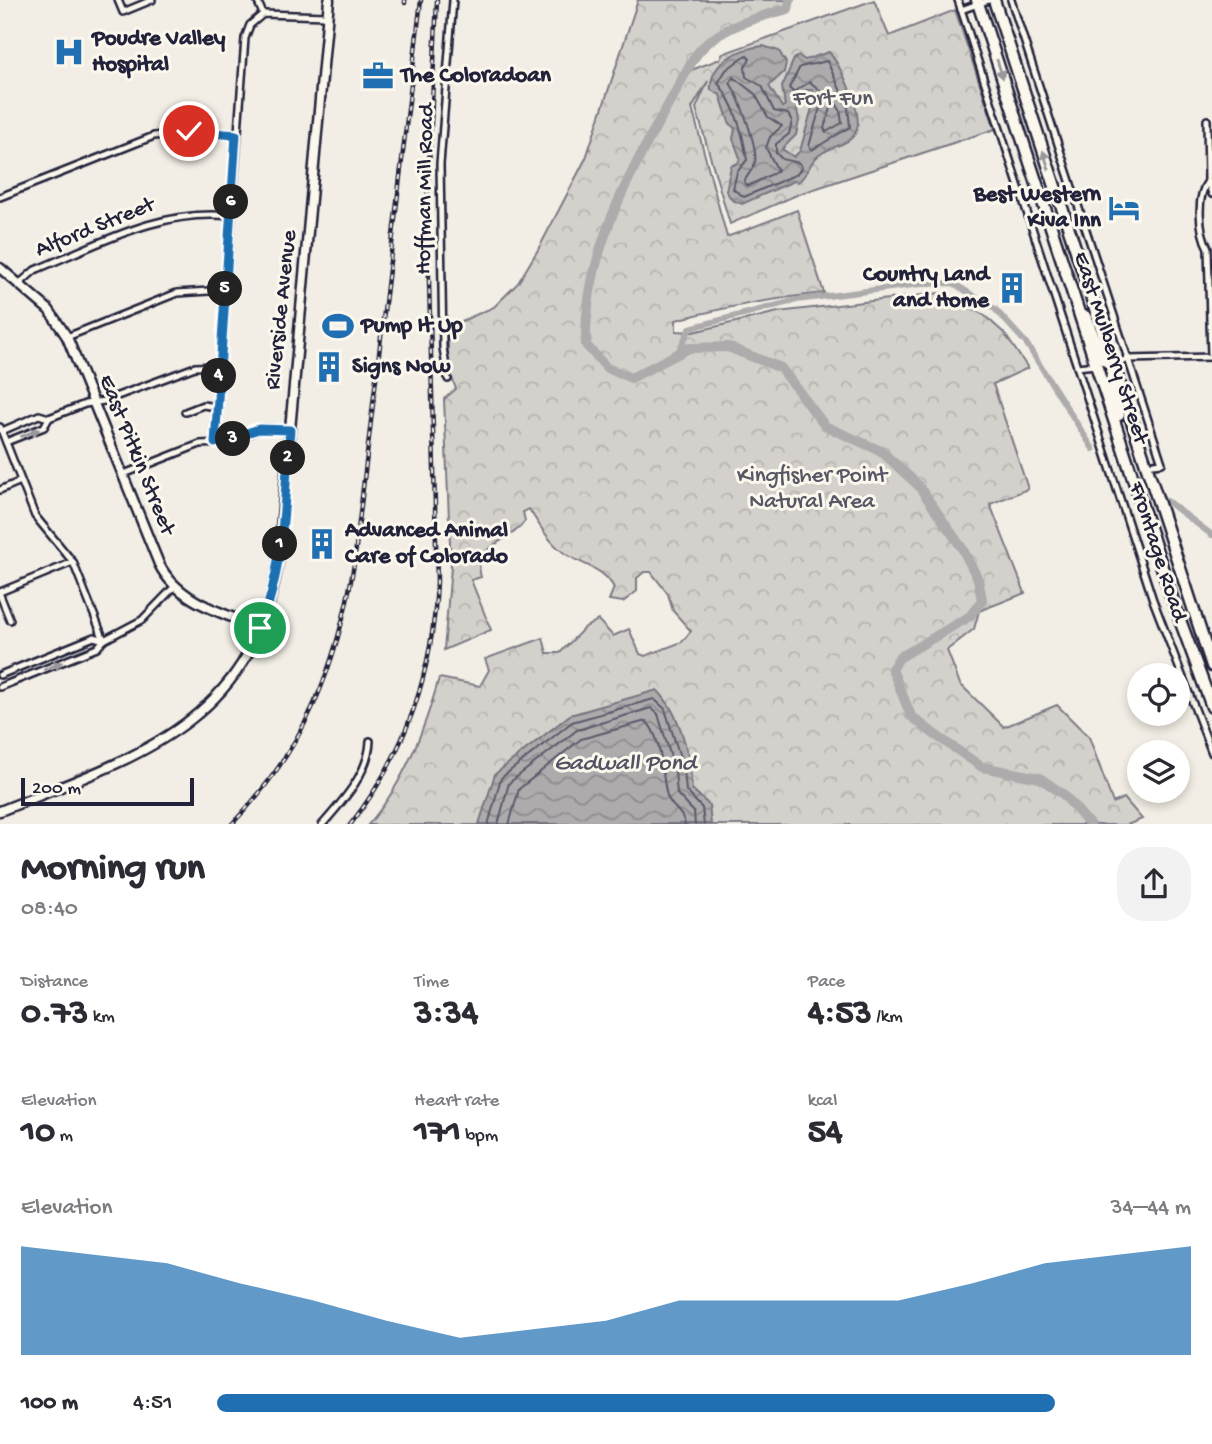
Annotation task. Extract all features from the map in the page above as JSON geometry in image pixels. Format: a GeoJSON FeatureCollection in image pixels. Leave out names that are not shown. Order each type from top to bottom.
{"type":"FeatureCollection","features":[{"type":"Feature","properties":{"kind":"highway","name":"East Mulberry Street"},"geometry":{"type":"LineString","coordinates":[[992,0],[1212,666]]}},
{"type":"Feature","properties":{"kind":"highway","name":"East Mulberry Street"},"geometry":{"type":"LineString","coordinates":[[978,2],[1095,365],[1212,707]]}},
{"type":"Feature","properties":{"kind":"highway"},"geometry":{"type":"LineString","coordinates":[[1069,284],[1103,359],[1112,365],[1111,391],[1141,486],[1158,554]]}},
{"type":"Feature","properties":{"kind":"main road","name":"Riverside Avenue"},"geometry":{"type":"LineString","coordinates":[[0,811],[124,762],[177,733],[226,685],[260,628],[269,604],[278,562],[329,0]]}},
{"type":"Feature","properties":{"kind":"main road","name":"East Pitkin Street"},"geometry":{"type":"LineString","coordinates":[[1,272],[49,310],[67,337],[159,564],[175,586],[195,601],[260,628]]}},
{"type":"Feature","properties":{"kind":"street"},"geometry":{"type":"LineString","coordinates":[[118,0],[123,12],[152,0]]}},
{"type":"Feature","properties":{"kind":"street"},"geometry":{"type":"LineString","coordinates":[[257,0],[262,14]]}},
{"type":"Feature","properties":{"kind":"street","name":"Hoffman Mill Road"},"geometry":{"type":"LineString","coordinates":[[448,379],[443,348],[440,164],[453,0]]}},
{"type":"Feature","properties":{"kind":"street","name":"Frontage Road"},"geometry":{"type":"LineString","coordinates":[[958,0],[1171,650],[1212,753]]}},
{"type":"Feature","properties":{"kind":"street"},"geometry":{"type":"LineString","coordinates":[[961,10],[978,2],[992,0]]}},
{"type":"Feature","properties":{"kind":"street","name":"Frontage Road"},"geometry":{"type":"LineString","coordinates":[[1011,0],[1162,463],[1145,465]]}},
{"type":"Feature","properties":{"kind":"street"},"geometry":{"type":"LineString","coordinates":[[215,443],[245,38],[250,25],[262,14],[327,16]]}},
{"type":"Feature","properties":{"kind":"street"},"geometry":{"type":"LineString","coordinates":[[1207,120],[1208,181],[1212,194]]}},
{"type":"Feature","properties":{"kind":"street"},"geometry":{"type":"LineString","coordinates":[[0,197],[154,136],[192,131],[236,135]]}},
{"type":"Feature","properties":{"kind":"street"},"geometry":{"type":"LineString","coordinates":[[1112,365],[1128,359],[1212,357],[1208,248],[1203,238],[1201,190],[1208,181]]}},
{"type":"Feature","properties":{"kind":"street","name":"Alford Street"},"geometry":{"type":"LineString","coordinates":[[19,284],[35,270],[158,220],[200,214],[230,216]]}},
{"type":"Feature","properties":{"kind":"street"},"geometry":{"type":"LineString","coordinates":[[1208,248],[1212,241]]}},
{"type":"Feature","properties":{"kind":"street"},"geometry":{"type":"LineString","coordinates":[[67,337],[177,293],[225,290]]}},
{"type":"Feature","properties":{"kind":"street"},"geometry":{"type":"LineString","coordinates":[[1077,366],[1095,365]]}},
{"type":"Feature","properties":{"kind":"street"},"geometry":{"type":"LineString","coordinates":[[104,640],[73,562],[41,525],[1,429],[39,415],[49,418],[188,369],[219,366]]}},
{"type":"Feature","properties":{"kind":"street"},"geometry":{"type":"LineString","coordinates":[[185,412],[203,405],[217,407]]}},
{"type":"Feature","properties":{"kind":"street"},"geometry":{"type":"LineString","coordinates":[[6,442],[44,427],[49,418]]}},
{"type":"Feature","properties":{"kind":"street"},"geometry":{"type":"LineString","coordinates":[[124,474],[200,444],[215,443],[259,429],[290,430]]}},
{"type":"Feature","properties":{"kind":"street"},"geometry":{"type":"LineString","coordinates":[[0,490],[21,481]]}},
{"type":"Feature","properties":{"kind":"street"},"geometry":{"type":"LineString","coordinates":[[10,620],[0,594],[73,562]]}},
{"type":"Feature","properties":{"kind":"street"},"geometry":{"type":"LineString","coordinates":[[0,687],[97,648],[104,640],[142,620],[175,586]]}},
{"type":"Feature","properties":{"kind":"street"},"geometry":{"type":"LineString","coordinates":[[0,675],[93,637],[104,640]]}},
{"type":"Feature","properties":{"kind":"street"},"geometry":{"type":"LineString","coordinates":[[321,824],[359,776],[369,755],[370,741]]}},
{"type":"Feature","properties":{"kind":"green space","name":"Kingfisher Point Natural Area"},"geometry":{"type":"Polygon","coordinates":[[[638,0],[790,0],[788,9],[759,17],[717,37],[705,46],[689,71],[720,59],[722,54],[874,0],[889,36],[955,10],[995,129],[799,194],[730,224],[696,108],[708,81],[692,108],[727,237],[797,210],[824,293],[750,304],[676,320],[676,331],[693,332],[778,312],[940,293],[984,315],[1004,333],[1028,368],[993,384],[1028,489],[990,504],[1025,593],[979,611],[974,629],[947,650],[960,684],[1004,727],[1057,705],[1089,737],[1113,803],[1124,798],[1142,819],[1130,824],[369,824],[403,774],[427,717],[439,678],[480,686],[489,670],[485,659],[543,638],[547,653],[560,653],[584,628],[598,620],[613,636],[629,629],[640,654],[645,656],[682,642],[691,631],[673,611],[668,594],[651,572],[644,572],[637,578],[637,591],[623,602],[609,600],[614,588],[605,576],[557,547],[529,509],[523,512],[525,521],[519,528],[482,557],[479,566],[481,577],[471,580],[491,630],[444,650],[451,567],[444,399],[456,389],[448,367],[448,327],[494,307],[518,283],[586,158],[638,0]]]}},
{"type":"Feature","properties":{"kind":"water"},"geometry":{"type":"Polygon","coordinates":[[[763,46],[779,51],[786,63],[784,72],[769,86],[782,107],[785,105],[782,87],[794,59],[799,56],[805,60],[829,52],[851,92],[858,126],[852,138],[815,159],[798,182],[794,181],[742,204],[732,200],[726,191],[731,166],[738,163],[740,158],[733,139],[735,129],[729,122],[720,95],[711,90],[715,72],[721,64],[736,53],[763,46]],[[806,90],[796,104],[799,121],[796,135],[782,149],[794,157],[800,151],[815,97],[812,90],[806,90]]]}},
{"type":"Feature","properties":{"kind":"water","name":"Gadwall Pond"},"geometry":{"type":"Polygon","coordinates":[[[657,690],[678,723],[689,763],[692,789],[709,805],[711,824],[479,824],[495,774],[570,715],[657,690]]]}},
{"type":"Feature","properties":{"kind":"waterway"},"geometry":{"type":"LineString","coordinates":[[790,0],[788,9],[742,23],[720,34],[701,49],[689,67],[639,157],[612,217],[592,280],[586,345],[607,368],[631,378],[689,348],[728,347],[781,368],[825,426],[881,451],[918,485],[962,548],[978,579],[982,600],[970,616],[899,658],[892,669],[911,716],[982,767],[1040,778],[1063,794],[1089,824]]}},
{"type":"Feature","properties":{"kind":"waterway"},"geometry":{"type":"LineString","coordinates":[[677,354],[690,328],[797,300],[921,284],[953,283],[995,309],[1026,343],[1093,449]]}},
{"type":"Feature","properties":{"kind":"waterway"},"geometry":{"type":"LineString","coordinates":[[1167,501],[1212,535]]}},
{"type":"Feature","properties":{"kind":"railway"},"geometry":{"type":"LineString","coordinates":[[232,824],[257,796],[298,736],[327,671],[347,601],[354,564],[421,0]]}},
{"type":"Feature","properties":{"kind":"railway"},"geometry":{"type":"LineString","coordinates":[[351,824],[370,797],[402,740],[423,679],[434,615],[437,581],[427,206],[437,0]]}},
{"type":"Feature","properties":{"kind":"place","name":"Poudre Valley Hospital"},"geometry":{"type":"Point","coordinates":[69,52]}},
{"type":"Feature","properties":{"kind":"place","name":"The Coloradoan"},"geometry":{"type":"Point","coordinates":[378,76]}},
{"type":"Feature","properties":{"kind":"place","name":"Best Western Kiva Inn"},"geometry":{"type":"Point","coordinates":[1124,208]}},
{"type":"Feature","properties":{"kind":"place","name":"Country Land and Home"},"geometry":{"type":"Point","coordinates":[1012,288]}},
{"type":"Feature","properties":{"kind":"place","name":"Pump It Up"},"geometry":{"type":"Point","coordinates":[338,326]}},
{"type":"Feature","properties":{"kind":"place","name":"Signs Now"},"geometry":{"type":"Point","coordinates":[329,367]}},
{"type":"Feature","properties":{"kind":"place","name":"Advanced Animal Care of Colorado"},"geometry":{"type":"Point","coordinates":[322,544]}},
{"type":"Feature","properties":{"kind":"route"},"geometry":{"type":"LineString","coordinates":[[189,131],[236,135],[215,443],[223,443],[259,429],[290,430],[278,562],[269,604],[260,628]]}},
{"type":"Feature","properties":{"kind":"park label","name":"Fort Fun"},"geometry":{"type":"Point","coordinates":[833,99]}}]}
